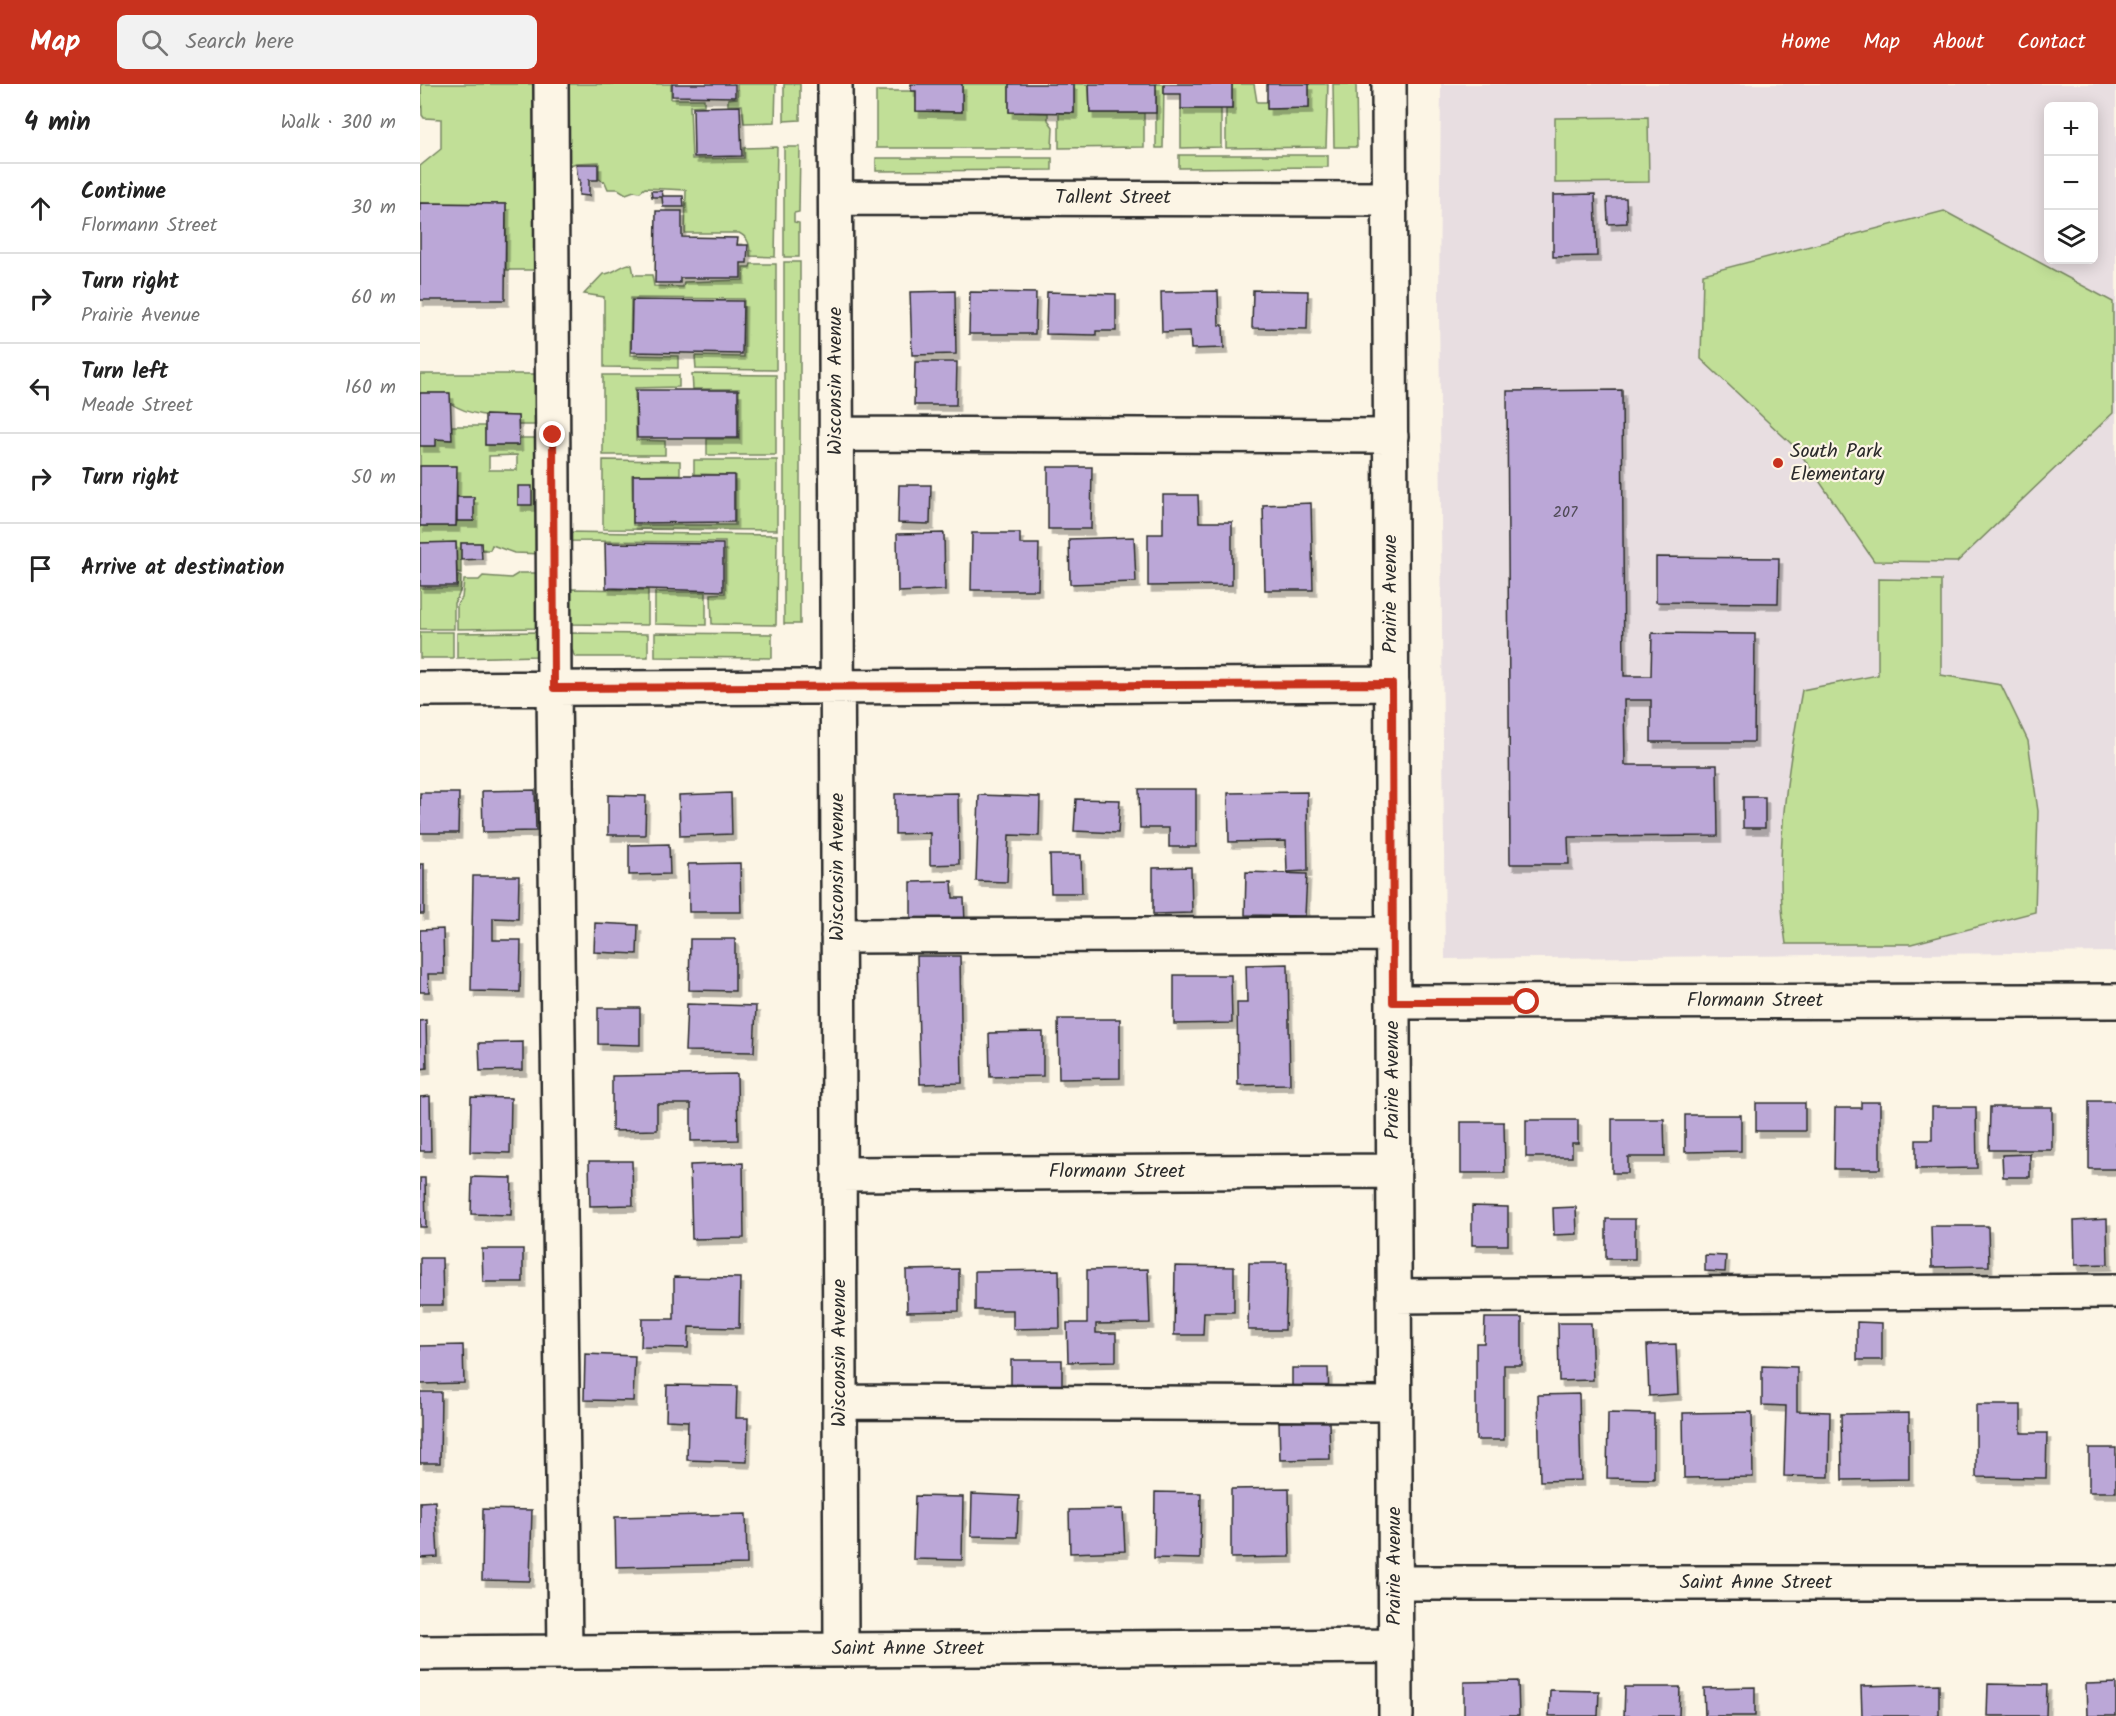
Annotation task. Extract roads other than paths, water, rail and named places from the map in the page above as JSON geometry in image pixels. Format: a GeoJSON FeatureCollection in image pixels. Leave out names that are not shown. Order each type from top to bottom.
{"type":"FeatureCollection","features":[{"type":"Feature","properties":{"kind":"street"},"geometry":{"type":"LineString","coordinates":[[551,84],[554,688],[566,1652]]}},
{"type":"Feature","properties":{"kind":"street","name":"Wisconsin Avenue"},"geometry":{"type":"LineString","coordinates":[[835,84],[841,1649]]}},
{"type":"Feature","properties":{"kind":"street","name":"Prairie Avenue"},"geometry":{"type":"LineString","coordinates":[[1389,84],[1396,1716]]}},
{"type":"Feature","properties":{"kind":"street","name":"Tallent Street"},"geometry":{"type":"LineString","coordinates":[[836,198],[1390,199]]}},
{"type":"Feature","properties":{"kind":"street"},"geometry":{"type":"LineString","coordinates":[[836,434],[1390,436]]}},
{"type":"Feature","properties":{"kind":"street"},"geometry":{"type":"LineString","coordinates":[[420,689],[1392,684]]}},
{"type":"Feature","properties":{"kind":"street"},"geometry":{"type":"LineString","coordinates":[[838,936],[1393,934]]}},
{"type":"Feature","properties":{"kind":"street","name":"Flormann Street"},"geometry":{"type":"LineString","coordinates":[[1393,1002],[2116,1000]]}},
{"type":"Feature","properties":{"kind":"street","name":"Flormann Street"},"geometry":{"type":"LineString","coordinates":[[839,1174],[1394,1171]]}},
{"type":"Feature","properties":{"kind":"street"},"geometry":{"type":"LineString","coordinates":[[1394,1296],[2116,1290]]}},
{"type":"Feature","properties":{"kind":"street"},"geometry":{"type":"LineString","coordinates":[[840,1402],[1395,1404]]}},
{"type":"Feature","properties":{"kind":"street","name":"Saint Anne Street"},"geometry":{"type":"LineString","coordinates":[[1395,1583],[2116,1583]]}},
{"type":"Feature","properties":{"kind":"street","name":"Saint Anne Street"},"geometry":{"type":"LineString","coordinates":[[420,1653],[1396,1646]]}},
{"type":"Feature","properties":{"kind":"place","name":"South Park Elementary"},"geometry":{"type":"Point","coordinates":[1778,463]}}]}
